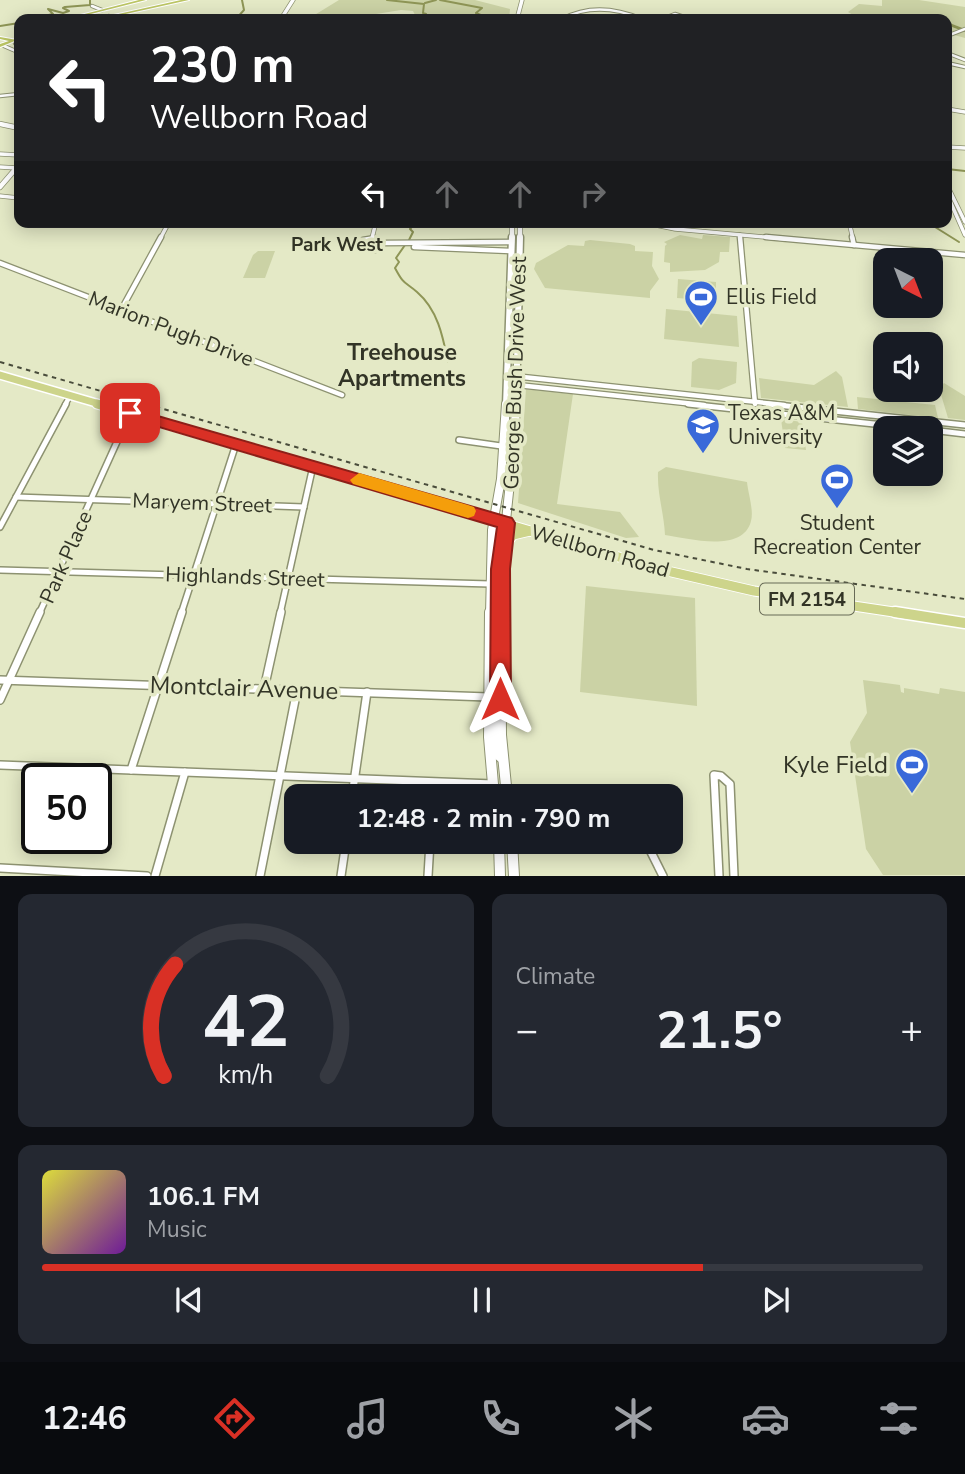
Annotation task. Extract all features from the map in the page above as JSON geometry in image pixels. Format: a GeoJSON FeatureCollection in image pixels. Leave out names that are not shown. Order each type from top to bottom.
{"type":"FeatureCollection","features":[{"type":"Feature","properties":{"kind":"highway"},"geometry":{"type":"LineString","coordinates":[[86,14],[144,0]]}},
{"type":"Feature","properties":{"kind":"highway"},"geometry":{"type":"LineString","coordinates":[[129,14],[187,0]]}},
{"type":"Feature","properties":{"kind":"main road","name":"George Bush Drive West"},"geometry":{"type":"LineString","coordinates":[[488,697],[494,519],[508,381],[512,228]]}},
{"type":"Feature","properties":{"kind":"main road","name":"George Bush Drive West"},"geometry":{"type":"LineString","coordinates":[[502,758],[502,549],[515,448],[520,228]]}},
{"type":"Feature","properties":{"kind":"main road"},"geometry":{"type":"LineString","coordinates":[[510,279],[514,280],[514,293],[519,298]]}},
{"type":"Feature","properties":{"kind":"main road","name":"Wellborn Road"},"geometry":{"type":"LineString","coordinates":[[0,375],[663,570],[720,583],[965,623]]}},
{"type":"Feature","properties":{"kind":"main road"},"geometry":{"type":"LineString","coordinates":[[502,549],[513,535],[530,531]]}},
{"type":"Feature","properties":{"kind":"main road"},"geometry":{"type":"LineString","coordinates":[[493,784],[488,697],[494,700],[496,754],[502,758],[505,784]]}},
{"type":"Feature","properties":{"kind":"main road"},"geometry":{"type":"LineString","coordinates":[[499,854],[500,876]]}},
{"type":"Feature","properties":{"kind":"main road"},"geometry":{"type":"LineString","coordinates":[[513,854],[514,876]]}},
{"type":"Feature","properties":{"kind":"street"},"geometry":{"type":"LineString","coordinates":[[575,14],[605,10],[630,14]]}},
{"type":"Feature","properties":{"kind":"street"},"geometry":{"type":"LineString","coordinates":[[0,187],[14,171]]}},
{"type":"Feature","properties":{"kind":"street"},"geometry":{"type":"LineString","coordinates":[[952,195],[965,222]]}},
{"type":"Feature","properties":{"kind":"street"},"geometry":{"type":"LineString","coordinates":[[952,206],[965,235]]}},
{"type":"Feature","properties":{"kind":"street"},"geometry":{"type":"LineString","coordinates":[[955,213],[961,213]]}},
{"type":"Feature","properties":{"kind":"street"},"geometry":{"type":"LineString","coordinates":[[121,310],[166,228]]}},
{"type":"Feature","properties":{"kind":"street"},"geometry":{"type":"LineString","coordinates":[[372,238],[374,228]]}},
{"type":"Feature","properties":{"kind":"street"},"geometry":{"type":"LineString","coordinates":[[670,228],[965,255]]}},
{"type":"Feature","properties":{"kind":"street"},"geometry":{"type":"LineString","coordinates":[[850,228],[854,245]]}},
{"type":"Feature","properties":{"kind":"street"},"geometry":{"type":"LineString","coordinates":[[740,235],[755,410]]}},
{"type":"Feature","properties":{"kind":"street"},"geometry":{"type":"LineString","coordinates":[[382,244],[370,251],[360,246],[363,240],[372,238],[382,244],[471,246],[506,248],[511,251]]}},
{"type":"Feature","properties":{"kind":"street"},"geometry":{"type":"LineString","coordinates":[[471,246],[512,242]]}},
{"type":"Feature","properties":{"kind":"street","name":"Marion Pugh Drive"},"geometry":{"type":"LineString","coordinates":[[0,263],[342,395]]}},
{"type":"Feature","properties":{"kind":"street"},"geometry":{"type":"LineString","coordinates":[[508,381],[754,402],[965,425]]}},
{"type":"Feature","properties":{"kind":"street"},"geometry":{"type":"LineString","coordinates":[[619,391],[873,424]]}},
{"type":"Feature","properties":{"kind":"street"},"geometry":{"type":"LineString","coordinates":[[0,527],[70,396]]}},
{"type":"Feature","properties":{"kind":"street","name":"Park Place"},"geometry":{"type":"LineString","coordinates":[[0,700],[130,413]]}},
{"type":"Feature","properties":{"kind":"street"},"geometry":{"type":"LineString","coordinates":[[945,423],[945,432],[965,434]]}},
{"type":"Feature","properties":{"kind":"street"},"geometry":{"type":"LineString","coordinates":[[459,440],[515,448]]}},
{"type":"Feature","properties":{"kind":"street"},"geometry":{"type":"LineString","coordinates":[[131,770],[236,444]]}},
{"type":"Feature","properties":{"kind":"street"},"geometry":{"type":"LineString","coordinates":[[264,689],[313,466]]}},
{"type":"Feature","properties":{"kind":"street","name":"Maryem Street"},"geometry":{"type":"LineString","coordinates":[[16,497],[304,507]]}},
{"type":"Feature","properties":{"kind":"street","name":"Highlands Street"},"geometry":{"type":"LineString","coordinates":[[0,570],[490,584]]}},
{"type":"Feature","properties":{"kind":"street","name":"Montclair Avenue"},"geometry":{"type":"LineString","coordinates":[[0,680],[488,697]]}},
{"type":"Feature","properties":{"kind":"street"},"geometry":{"type":"LineString","coordinates":[[260,876],[297,690]]}},
{"type":"Feature","properties":{"kind":"street"},"geometry":{"type":"LineString","coordinates":[[354,784],[367,692]]}},
{"type":"Feature","properties":{"kind":"street"},"geometry":{"type":"LineString","coordinates":[[0,765],[493,784]]}},
{"type":"Feature","properties":{"kind":"street"},"geometry":{"type":"LineString","coordinates":[[155,876],[185,772]]}},
{"type":"Feature","properties":{"kind":"street"},"geometry":{"type":"LineString","coordinates":[[719,876],[714,775],[721,776],[730,784],[734,876]]}},
{"type":"Feature","properties":{"kind":"street"},"geometry":{"type":"LineString","coordinates":[[341,876],[344,854]]}},
{"type":"Feature","properties":{"kind":"street"},"geometry":{"type":"LineString","coordinates":[[429,876],[430,854]]}},
{"type":"Feature","properties":{"kind":"street"},"geometry":{"type":"LineString","coordinates":[[652,854],[663,876]]}},
{"type":"Feature","properties":{"kind":"street"},"geometry":{"type":"LineString","coordinates":[[0,867],[147,876]]}},
{"type":"Feature","properties":{"kind":"green space"},"geometry":{"type":"Polygon","coordinates":[[[339,0],[475,0],[510,9],[510,14],[414,14],[413,11],[401,10],[376,14],[316,14],[339,0]]]}},
{"type":"Feature","properties":{"kind":"green space"},"geometry":{"type":"Polygon","coordinates":[[[882,0],[919,0],[965,7],[965,38],[952,34],[952,14],[848,12],[859,4],[882,6],[882,0]]]}},
{"type":"Feature","properties":{"kind":"green space"},"geometry":{"type":"Polygon","coordinates":[[[680,235],[702,239],[703,235],[730,237],[729,252],[720,252],[719,262],[705,270],[670,272],[670,263],[664,262],[667,244],[664,242],[680,235]]]}},
{"type":"Feature","properties":{"kind":"green space"},"geometry":{"type":"Polygon","coordinates":[[[585,241],[630,244],[635,246],[635,251],[653,252],[652,266],[659,279],[650,291],[650,298],[545,288],[534,269],[536,263],[568,245],[584,246],[585,241]]]}},
{"type":"Feature","properties":{"kind":"green space"},"geometry":{"type":"Polygon","coordinates":[[[258,251],[275,251],[265,278],[243,278],[253,255],[258,251]]]}},
{"type":"Feature","properties":{"kind":"green space"},"geometry":{"type":"Polygon","coordinates":[[[678,279],[716,282],[716,301],[677,298],[678,279]]]}},
{"type":"Feature","properties":{"kind":"green space","name":"Ellis Field"},"geometry":{"type":"Polygon","coordinates":[[[666,309],[737,316],[739,347],[664,339],[666,309]]]}},
{"type":"Feature","properties":{"kind":"green space"},"geometry":{"type":"Polygon","coordinates":[[[699,358],[737,362],[736,383],[719,390],[691,387],[692,362],[699,358]]]}},
{"type":"Feature","properties":{"kind":"green space"},"geometry":{"type":"Polygon","coordinates":[[[836,371],[842,377],[848,407],[761,398],[759,378],[814,385],[836,371]]]}},
{"type":"Feature","properties":{"kind":"green space"},"geometry":{"type":"Polygon","coordinates":[[[943,384],[965,396],[965,420],[948,418],[943,401],[943,384]]]}},
{"type":"Feature","properties":{"kind":"green space"},"geometry":{"type":"Polygon","coordinates":[[[526,389],[573,394],[557,504],[620,512],[639,537],[626,538],[518,503],[526,389]]]}},
{"type":"Feature","properties":{"kind":"green space"},"geometry":{"type":"Polygon","coordinates":[[[857,397],[873,399],[873,402],[935,405],[938,416],[920,416],[858,409],[857,397]]]}},
{"type":"Feature","properties":{"kind":"green space"},"geometry":{"type":"Polygon","coordinates":[[[781,419],[802,422],[806,450],[785,448],[781,419]]]}},
{"type":"Feature","properties":{"kind":"green space"},"geometry":{"type":"Polygon","coordinates":[[[666,467],[747,482],[752,517],[746,531],[737,538],[713,542],[665,535],[658,472],[666,467]]]}},
{"type":"Feature","properties":{"kind":"green space"},"geometry":{"type":"Polygon","coordinates":[[[586,586],[695,598],[697,706],[580,692],[586,586]]]}},
{"type":"Feature","properties":{"kind":"green space","name":"Kyle Field"},"geometry":{"type":"Polygon","coordinates":[[[863,680],[900,685],[901,692],[904,693],[904,688],[939,694],[940,688],[965,692],[965,875],[883,875],[866,849],[850,742],[867,713],[863,680]]]}},
{"type":"Feature","properties":{"kind":"waterway"},"geometry":{"type":"LineString","coordinates":[[53,14],[48,9],[63,13],[69,11],[63,8],[65,7],[90,5],[90,0]]}},
{"type":"Feature","properties":{"kind":"waterway"},"geometry":{"type":"LineString","coordinates":[[240,14],[244,10],[242,0]]}},
{"type":"Feature","properties":{"kind":"waterway"},"geometry":{"type":"LineString","coordinates":[[387,0],[424,4],[423,13],[426,14]]}},
{"type":"Feature","properties":{"kind":"waterway"},"geometry":{"type":"LineString","coordinates":[[425,3],[436,0]]}},
{"type":"Feature","properties":{"kind":"waterway"},"geometry":{"type":"LineString","coordinates":[[440,0],[482,8],[476,13],[478,14]]}},
{"type":"Feature","properties":{"kind":"waterway"},"geometry":{"type":"LineString","coordinates":[[0,26],[14,24]]}},
{"type":"Feature","properties":{"kind":"waterway"},"geometry":{"type":"LineString","coordinates":[[952,25],[965,31]]}},
{"type":"Feature","properties":{"kind":"waterway"},"geometry":{"type":"LineString","coordinates":[[952,170],[965,171]]}},
{"type":"Feature","properties":{"kind":"waterway"},"geometry":{"type":"LineString","coordinates":[[409,240],[413,232],[411,228]]}},
{"type":"Feature","properties":{"kind":"waterway"},"geometry":{"type":"LineString","coordinates":[[937,228],[959,242]]}},
{"type":"Feature","properties":{"kind":"waterway"},"geometry":{"type":"LineString","coordinates":[[405,245],[396,258],[399,262],[395,268],[402,280],[424,299],[435,315],[448,362]]}},
{"type":"Feature","properties":{"kind":"railway"},"geometry":{"type":"LineString","coordinates":[[0,362],[654,550],[747,569],[965,599]]}},
{"type":"Feature","properties":{"kind":"slow traffic"},"geometry":{"type":"LineString","coordinates":[[359,480],[468,511]]}},
{"type":"Feature","properties":{"kind":"place","name":"Ellis Field"},"geometry":{"type":"Point","coordinates":[701,327]}},
{"type":"Feature","properties":{"kind":"place","name":"Texas A&M University"},"geometry":{"type":"Point","coordinates":[703,455]}},
{"type":"Feature","properties":{"kind":"place","name":"Student Recreation Center"},"geometry":{"type":"Point","coordinates":[837,510]}},
{"type":"Feature","properties":{"kind":"place","name":"Kyle Field"},"geometry":{"type":"Point","coordinates":[912,795]}},
{"type":"Feature","properties":{"kind":"district","name":"Park West"},"geometry":{"type":"Point","coordinates":[337,244]}},
{"type":"Feature","properties":{"kind":"district","name":"Treehouse Apartments"},"geometry":{"type":"Point","coordinates":[402,365]}},
{"type":"Feature","properties":{"kind":"route"},"geometry":{"type":"LineString","coordinates":[[130,413],[506,523],[500,569],[500,699]]}}]}
